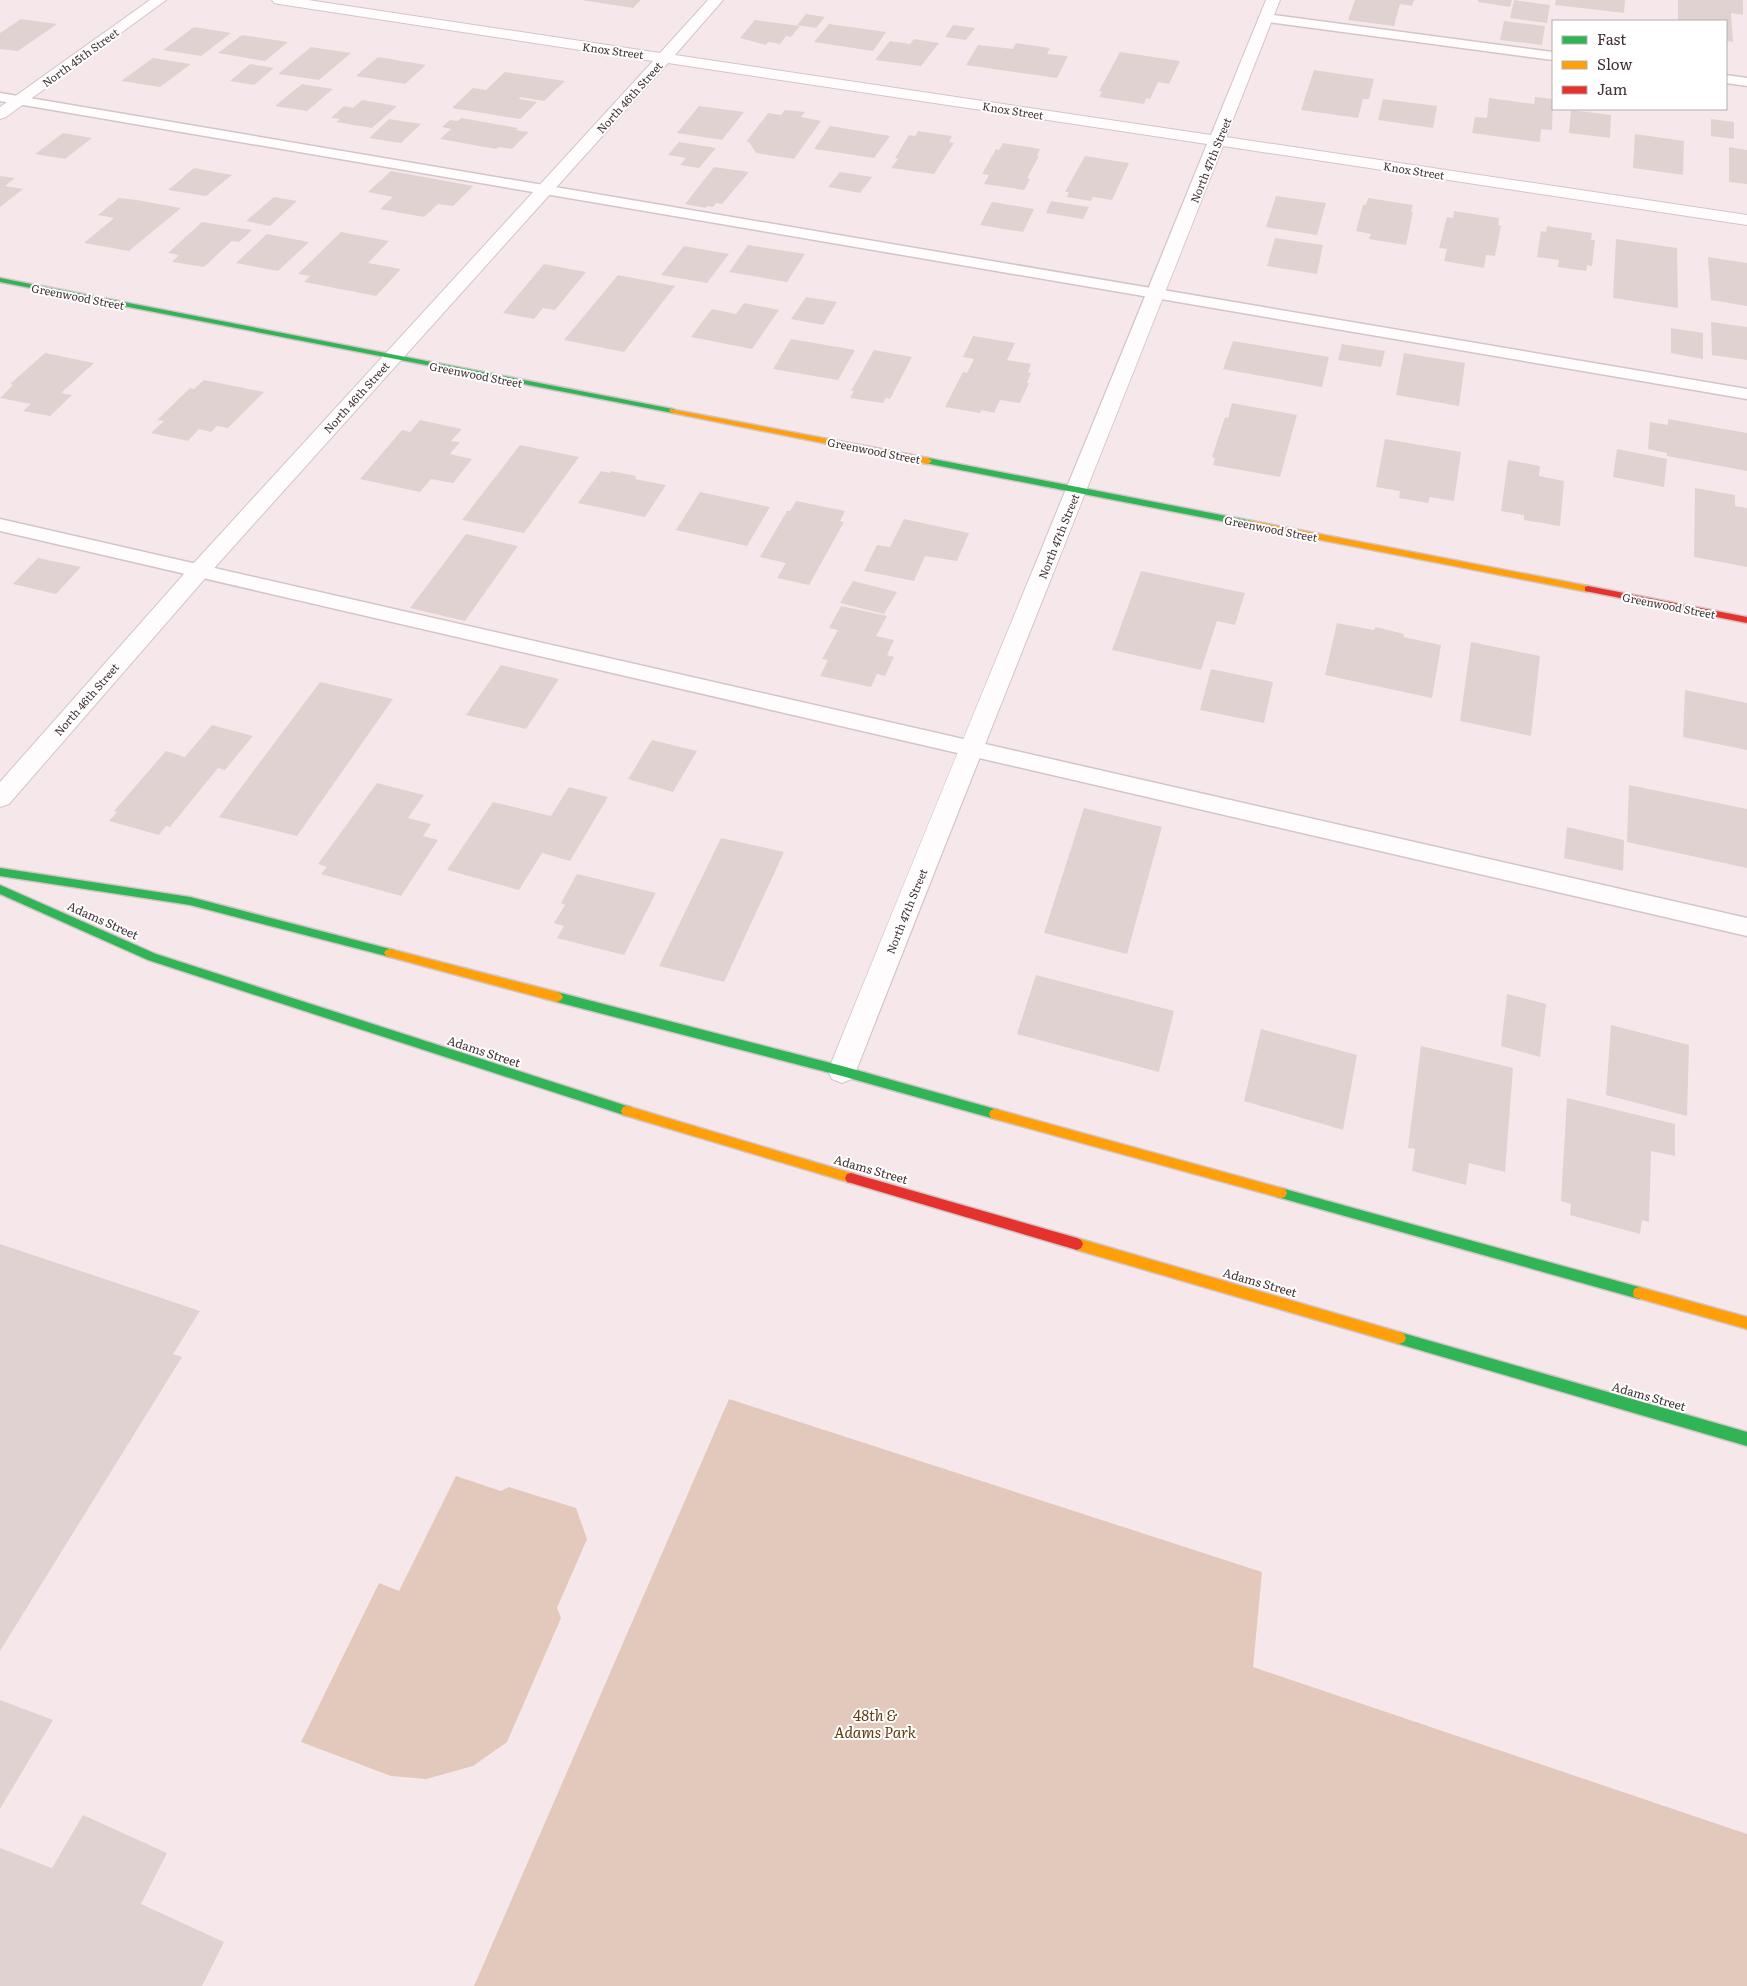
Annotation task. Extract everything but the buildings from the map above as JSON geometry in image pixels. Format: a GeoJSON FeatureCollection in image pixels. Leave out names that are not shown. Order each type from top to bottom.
{"type":"FeatureCollection","features":[{"type":"Feature","properties":{"kind":"main road","name":"Greenwood Street"},"geometry":{"type":"LineString","coordinates":[[0,280],[392,358],[1747,620]]}},
{"type":"Feature","properties":{"kind":"main road","name":"Adams Street"},"geometry":{"type":"LineString","coordinates":[[0,872],[190,901],[842,1071],[1747,1323]]}},
{"type":"Feature","properties":{"kind":"main road","name":"Adams Street"},"geometry":{"type":"LineString","coordinates":[[0,889],[152,956],[583,1098],[1747,1439]]}},
{"type":"Feature","properties":{"kind":"street","name":"North 45th Street"},"geometry":{"type":"LineString","coordinates":[[0,114],[159,0]]}},
{"type":"Feature","properties":{"kind":"street","name":"Knox Street"},"geometry":{"type":"LineString","coordinates":[[279,0],[1747,220]]}},
{"type":"Feature","properties":{"kind":"street","name":"North 46th Street"},"geometry":{"type":"LineString","coordinates":[[0,798],[200,570],[716,0]]}},
{"type":"Feature","properties":{"kind":"street","name":"North 47th Street"},"geometry":{"type":"LineString","coordinates":[[842,1071],[970,748],[1077,490],[1270,9]]}},
{"type":"Feature","properties":{"kind":"lane"},"geometry":{"type":"LineString","coordinates":[[1270,9],[1552,56]]}},
{"type":"Feature","properties":{"kind":"lane"},"geometry":{"type":"LineString","coordinates":[[1727,79],[1747,82]]}},
{"type":"Feature","properties":{"kind":"lane"},"geometry":{"type":"LineString","coordinates":[[0,96],[1747,394]]}},
{"type":"Feature","properties":{"kind":"lane"},"geometry":{"type":"LineString","coordinates":[[0,525],[1747,927]]}},
{"type":"Feature","properties":{"kind":"green space","name":"48th & Adams Park"},"geometry":{"type":"Polygon","coordinates":[[[729,1399],[1262,1572],[1253,1667],[1747,1834],[1747,1986],[474,1986],[729,1399]]]}},
{"type":"Feature","properties":{"kind":"green space"},"geometry":{"type":"Polygon","coordinates":[[[456,1476],[501,1491],[509,1487],[576,1508],[587,1539],[557,1608],[561,1618],[507,1742],[473,1766],[426,1779],[391,1776],[301,1742],[379,1583],[399,1591],[456,1476]]]}},
{"type":"Feature","properties":{"kind":"traffic: fast"},"geometry":{"type":"LineString","coordinates":[[0,280],[673,411]]}},
{"type":"Feature","properties":{"kind":"traffic: fast"},"geometry":{"type":"LineString","coordinates":[[928,461],[1252,524]]}},
{"type":"Feature","properties":{"kind":"traffic: fast"},"geometry":{"type":"LineString","coordinates":[[0,872],[190,901],[390,953]]}},
{"type":"Feature","properties":{"kind":"traffic: fast"},"geometry":{"type":"LineString","coordinates":[[0,889],[152,957],[627,1111]]}},
{"type":"Feature","properties":{"kind":"traffic: fast"},"geometry":{"type":"LineString","coordinates":[[557,997],[842,1071],[995,1114]]}},
{"type":"Feature","properties":{"kind":"traffic: fast"},"geometry":{"type":"LineString","coordinates":[[1281,1193],[1639,1293]]}},
{"type":"Feature","properties":{"kind":"traffic: fast"},"geometry":{"type":"LineString","coordinates":[[1399,1338],[1747,1439]]}},
{"type":"Feature","properties":{"kind":"traffic: slow"},"geometry":{"type":"LineString","coordinates":[[673,411],[928,461]]}},
{"type":"Feature","properties":{"kind":"traffic: slow"},"geometry":{"type":"LineString","coordinates":[[1252,524],[1588,589]]}},
{"type":"Feature","properties":{"kind":"traffic: slow"},"geometry":{"type":"LineString","coordinates":[[390,953],[557,997]]}},
{"type":"Feature","properties":{"kind":"traffic: slow"},"geometry":{"type":"LineString","coordinates":[[627,1111],[851,1178]]}},
{"type":"Feature","properties":{"kind":"traffic: slow"},"geometry":{"type":"LineString","coordinates":[[995,1114],[1281,1193]]}},
{"type":"Feature","properties":{"kind":"traffic: slow"},"geometry":{"type":"LineString","coordinates":[[1077,1244],[1399,1338]]}},
{"type":"Feature","properties":{"kind":"traffic: slow"},"geometry":{"type":"LineString","coordinates":[[1639,1293],[1747,1323]]}},
{"type":"Feature","properties":{"kind":"traffic: jam"},"geometry":{"type":"LineString","coordinates":[[1588,589],[1747,620]]}},
{"type":"Feature","properties":{"kind":"traffic: jam"},"geometry":{"type":"LineString","coordinates":[[851,1178],[1077,1244]]}}]}
